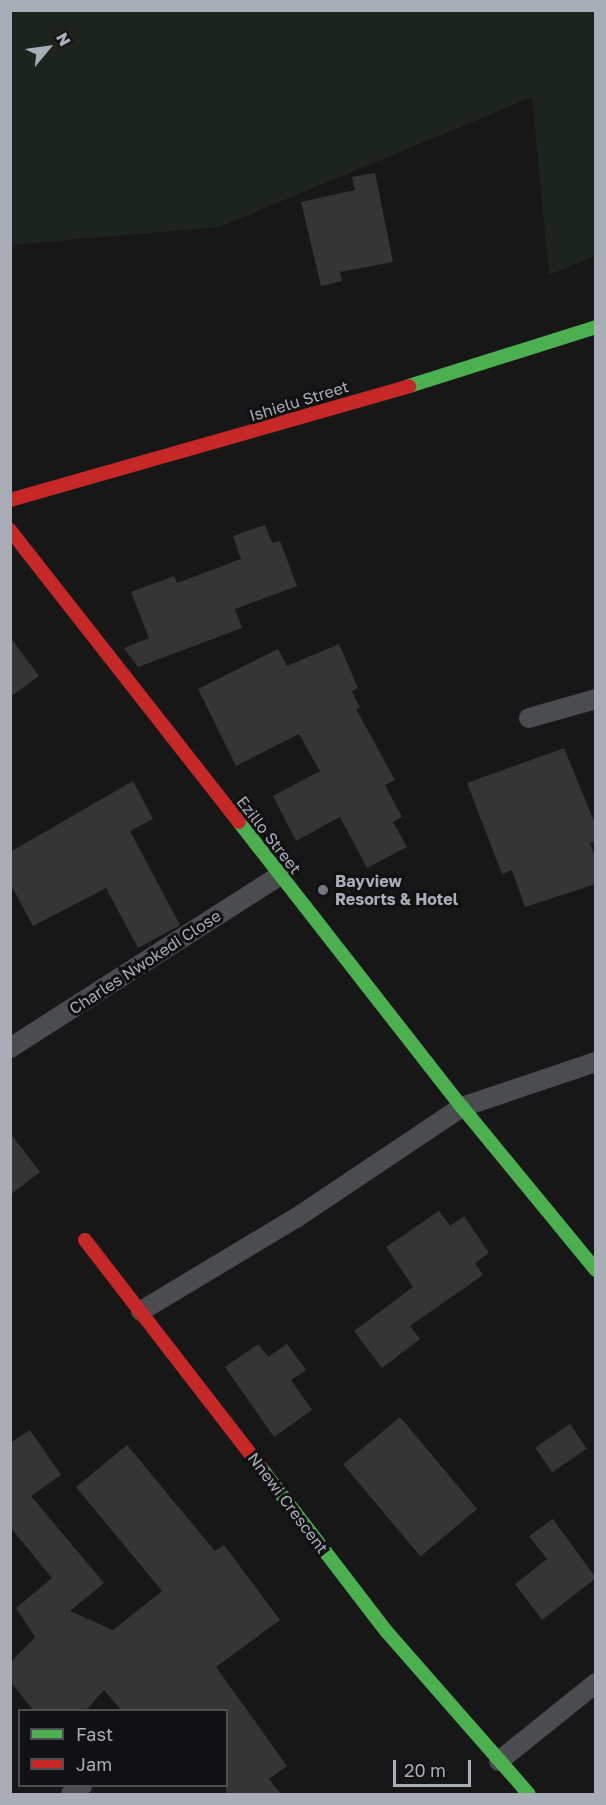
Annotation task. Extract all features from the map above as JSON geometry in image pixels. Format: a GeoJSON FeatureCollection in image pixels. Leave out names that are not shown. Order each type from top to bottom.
{"type":"FeatureCollection","features":[{"type":"Feature","properties":{"kind":"street","name":"Ishielu Street"},"geometry":{"type":"LineString","coordinates":[[10,500],[471,368],[596,327]]}},
{"type":"Feature","properties":{"kind":"street","name":"Ezillo Street"},"geometry":{"type":"LineString","coordinates":[[10,530],[462,1107],[596,1269]]}},
{"type":"Feature","properties":{"kind":"street"},"geometry":{"type":"LineString","coordinates":[[529,718],[596,699]]}},
{"type":"Feature","properties":{"kind":"street","name":"Charles Nwokedi Close"},"geometry":{"type":"LineString","coordinates":[[10,1048],[280,875]]}},
{"type":"Feature","properties":{"kind":"street"},"geometry":{"type":"LineString","coordinates":[[141,1311],[296,1218],[462,1107],[596,1062]]}},
{"type":"Feature","properties":{"kind":"street","name":"Nnewi Crescent"},"geometry":{"type":"LineString","coordinates":[[85,1240],[387,1632],[529,1794]]}},
{"type":"Feature","properties":{"kind":"street"},"geometry":{"type":"LineString","coordinates":[[500,1761],[596,1683]]}},
{"type":"Feature","properties":{"kind":"shaded area"},"geometry":{"type":"Polygon","coordinates":[[[11,10],[595,11],[595,256],[549,275],[532,97],[219,227],[11,245],[11,10]]]}},
{"type":"Feature","properties":{"kind":"building"},"geometry":{"type":"Polygon","coordinates":[[[375,173],[393,262],[340,272],[342,281],[321,286],[301,202],[355,190],[352,177],[375,173]]]}},
{"type":"Feature","properties":{"kind":"building"},"geometry":{"type":"Polygon","coordinates":[[[265,525],[272,543],[280,541],[297,586],[235,609],[242,628],[138,667],[124,648],[149,638],[131,592],[174,576],[177,583],[241,559],[233,536],[265,525]]]}},
{"type":"Feature","properties":{"kind":"building"},"geometry":{"type":"Polygon","coordinates":[[[10,637],[39,676],[10,697],[10,637]]]}},
{"type":"Feature","properties":{"kind":"building"},"geometry":{"type":"Polygon","coordinates":[[[339,644],[358,688],[352,691],[360,708],[356,709],[395,780],[385,785],[402,817],[393,822],[407,847],[367,868],[340,817],[296,841],[273,796],[320,771],[299,734],[236,766],[198,689],[278,649],[287,666],[339,644]]]}},
{"type":"Feature","properties":{"kind":"building"},"geometry":{"type":"Polygon","coordinates":[[[564,748],[596,826],[596,841],[590,843],[596,859],[596,884],[525,907],[512,870],[502,874],[467,783],[564,748]]]}},
{"type":"Feature","properties":{"kind":"building"},"geometry":{"type":"Polygon","coordinates":[[[133,781],[153,819],[130,831],[180,925],[138,948],[106,888],[33,926],[10,883],[10,852],[133,781]]]}},
{"type":"Feature","properties":{"kind":"building"},"geometry":{"type":"Polygon","coordinates":[[[10,1133],[40,1172],[10,1195],[10,1133]]]}},
{"type":"Feature","properties":{"kind":"building"},"geometry":{"type":"Polygon","coordinates":[[[439,1211],[450,1226],[464,1216],[489,1253],[475,1263],[483,1275],[410,1326],[420,1339],[382,1368],[354,1331],[413,1287],[386,1247],[439,1211]]]}},
{"type":"Feature","properties":{"kind":"building"},"geometry":{"type":"Polygon","coordinates":[[[258,1344],[268,1357],[287,1344],[306,1370],[291,1380],[312,1410],[274,1437],[225,1367],[258,1344]]]}},
{"type":"Feature","properties":{"kind":"building"},"geometry":{"type":"Polygon","coordinates":[[[400,1417],[477,1509],[420,1556],[343,1465],[400,1417]]]}},
{"type":"Feature","properties":{"kind":"building"},"geometry":{"type":"Polygon","coordinates":[[[570,1424],[587,1449],[552,1472],[535,1447],[570,1424]]]}},
{"type":"Feature","properties":{"kind":"building"},"geometry":{"type":"Polygon","coordinates":[[[30,1430],[61,1475],[31,1496],[104,1583],[70,1611],[113,1630],[162,1591],[76,1487],[127,1445],[215,1551],[224,1545],[280,1620],[216,1667],[287,1766],[269,1779],[281,1794],[226,1794],[226,1787],[228,1787],[228,1709],[120,1709],[104,1690],[87,1709],[32,1709],[10,1681],[10,1663],[35,1637],[16,1608],[52,1578],[10,1527],[10,1443],[30,1430]]]}},
{"type":"Feature","properties":{"kind":"building"},"geometry":{"type":"Polygon","coordinates":[[[553,1519],[596,1578],[542,1620],[515,1584],[547,1559],[529,1536],[553,1519]]]}},
{"type":"Feature","properties":{"kind":"traffic: fast"},"geometry":{"type":"LineString","coordinates":[[409,386],[596,327]]}},
{"type":"Feature","properties":{"kind":"traffic: fast"},"geometry":{"type":"LineString","coordinates":[[239,822],[462,1107],[596,1270]]}},
{"type":"Feature","properties":{"kind":"traffic: fast"},"geometry":{"type":"LineString","coordinates":[[261,1468],[387,1632],[529,1794]]}},
{"type":"Feature","properties":{"kind":"traffic: jam"},"geometry":{"type":"LineString","coordinates":[[10,500],[409,386]]}},
{"type":"Feature","properties":{"kind":"traffic: jam"},"geometry":{"type":"LineString","coordinates":[[10,530],[239,822]]}},
{"type":"Feature","properties":{"kind":"traffic: jam"},"geometry":{"type":"LineString","coordinates":[[85,1240],[261,1468]]}},
{"type":"Feature","properties":{"kind":"place","name":"Bayview Resorts & Hotel"},"geometry":{"type":"Point","coordinates":[323,890]}}]}
